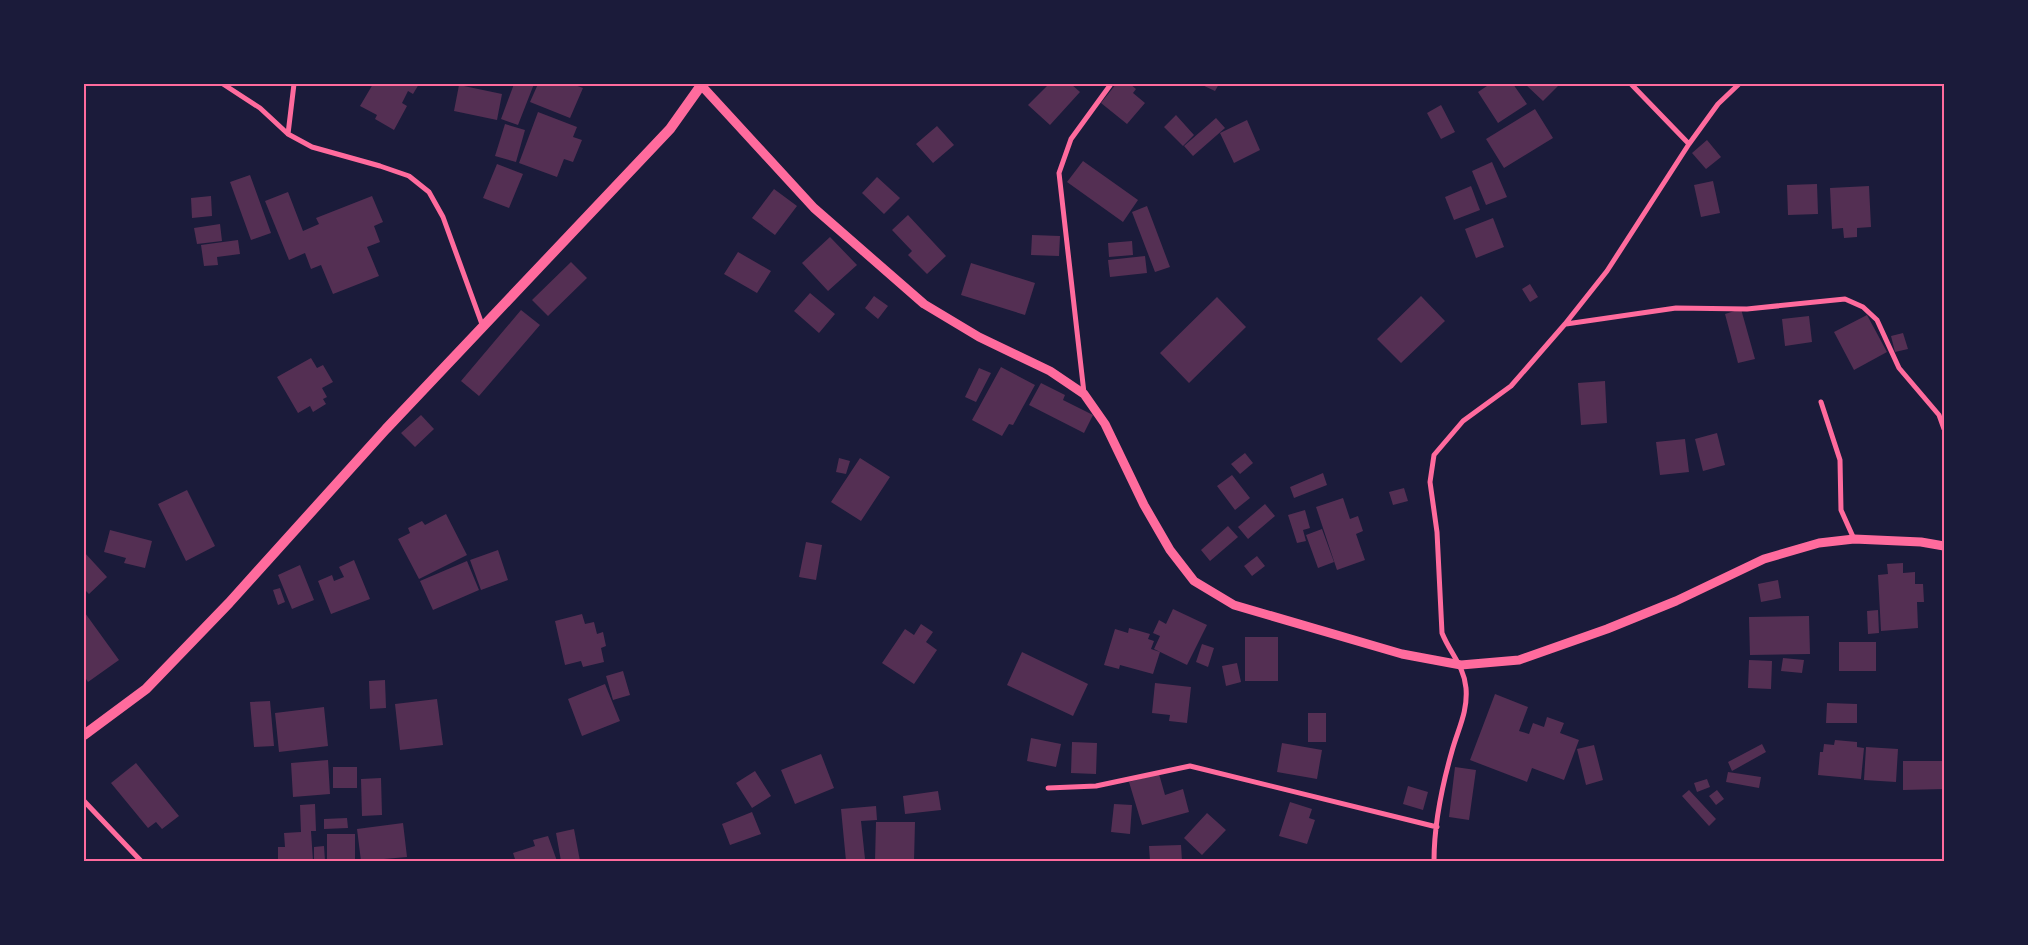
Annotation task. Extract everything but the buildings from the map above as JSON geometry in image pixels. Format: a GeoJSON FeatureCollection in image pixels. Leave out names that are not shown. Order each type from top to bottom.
{"type":"FeatureCollection","features":[{"type":"Feature","properties":{"kind":"main road"},"geometry":{"type":"LineString","coordinates":[[84,734],[146,689],[670,128],[701,84]]}},
{"type":"Feature","properties":{"kind":"street"},"geometry":{"type":"LineString","coordinates":[[223,84],[260,108],[288,134],[312,147],[409,176],[429,192],[443,217],[483,327]]}},
{"type":"Feature","properties":{"kind":"street"},"geometry":{"type":"LineString","coordinates":[[288,134],[294,84]]}},
{"type":"Feature","properties":{"kind":"street"},"geometry":{"type":"LineString","coordinates":[[701,84],[814,208],[924,304],[980,337],[1050,371],[1084,394],[1105,424],[1144,505],[1170,550],[1194,582],[1234,605],[1402,654],[1461,665],[1518,660],[1607,629],[1676,602],[1764,560],[1819,543],[1854,539],[1921,542],[1944,546]]}},
{"type":"Feature","properties":{"kind":"street"},"geometry":{"type":"LineString","coordinates":[[1084,394],[1059,173],[1071,139],[1111,84]]}},
{"type":"Feature","properties":{"kind":"street"},"geometry":{"type":"LineString","coordinates":[[1631,84],[1688,144]]}},
{"type":"Feature","properties":{"kind":"street"},"geometry":{"type":"LineString","coordinates":[[1434,861],[1441,794],[1452,751],[1466,712],[1466,688],[1461,665],[1448,648],[1442,633],[1437,532],[1430,482],[1434,455],[1463,422],[1511,386],[1565,324],[1607,270],[1688,144],[1718,104],[1739,84]]}},
{"type":"Feature","properties":{"kind":"street"},"geometry":{"type":"LineString","coordinates":[[1565,324],[1676,308],[1747,308],[1845,299],[1863,307],[1878,320],[1899,368],[1939,415],[1944,429]]}},
{"type":"Feature","properties":{"kind":"street"},"geometry":{"type":"LineString","coordinates":[[1821,402],[1840,460],[1839,496],[1841,510],[1854,539]]}},
{"type":"Feature","properties":{"kind":"street"},"geometry":{"type":"LineString","coordinates":[[1048,788],[1096,786],[1190,766],[1437,827]]}},
{"type":"Feature","properties":{"kind":"street"},"geometry":{"type":"LineString","coordinates":[[84,801],[141,861]]}}]}
